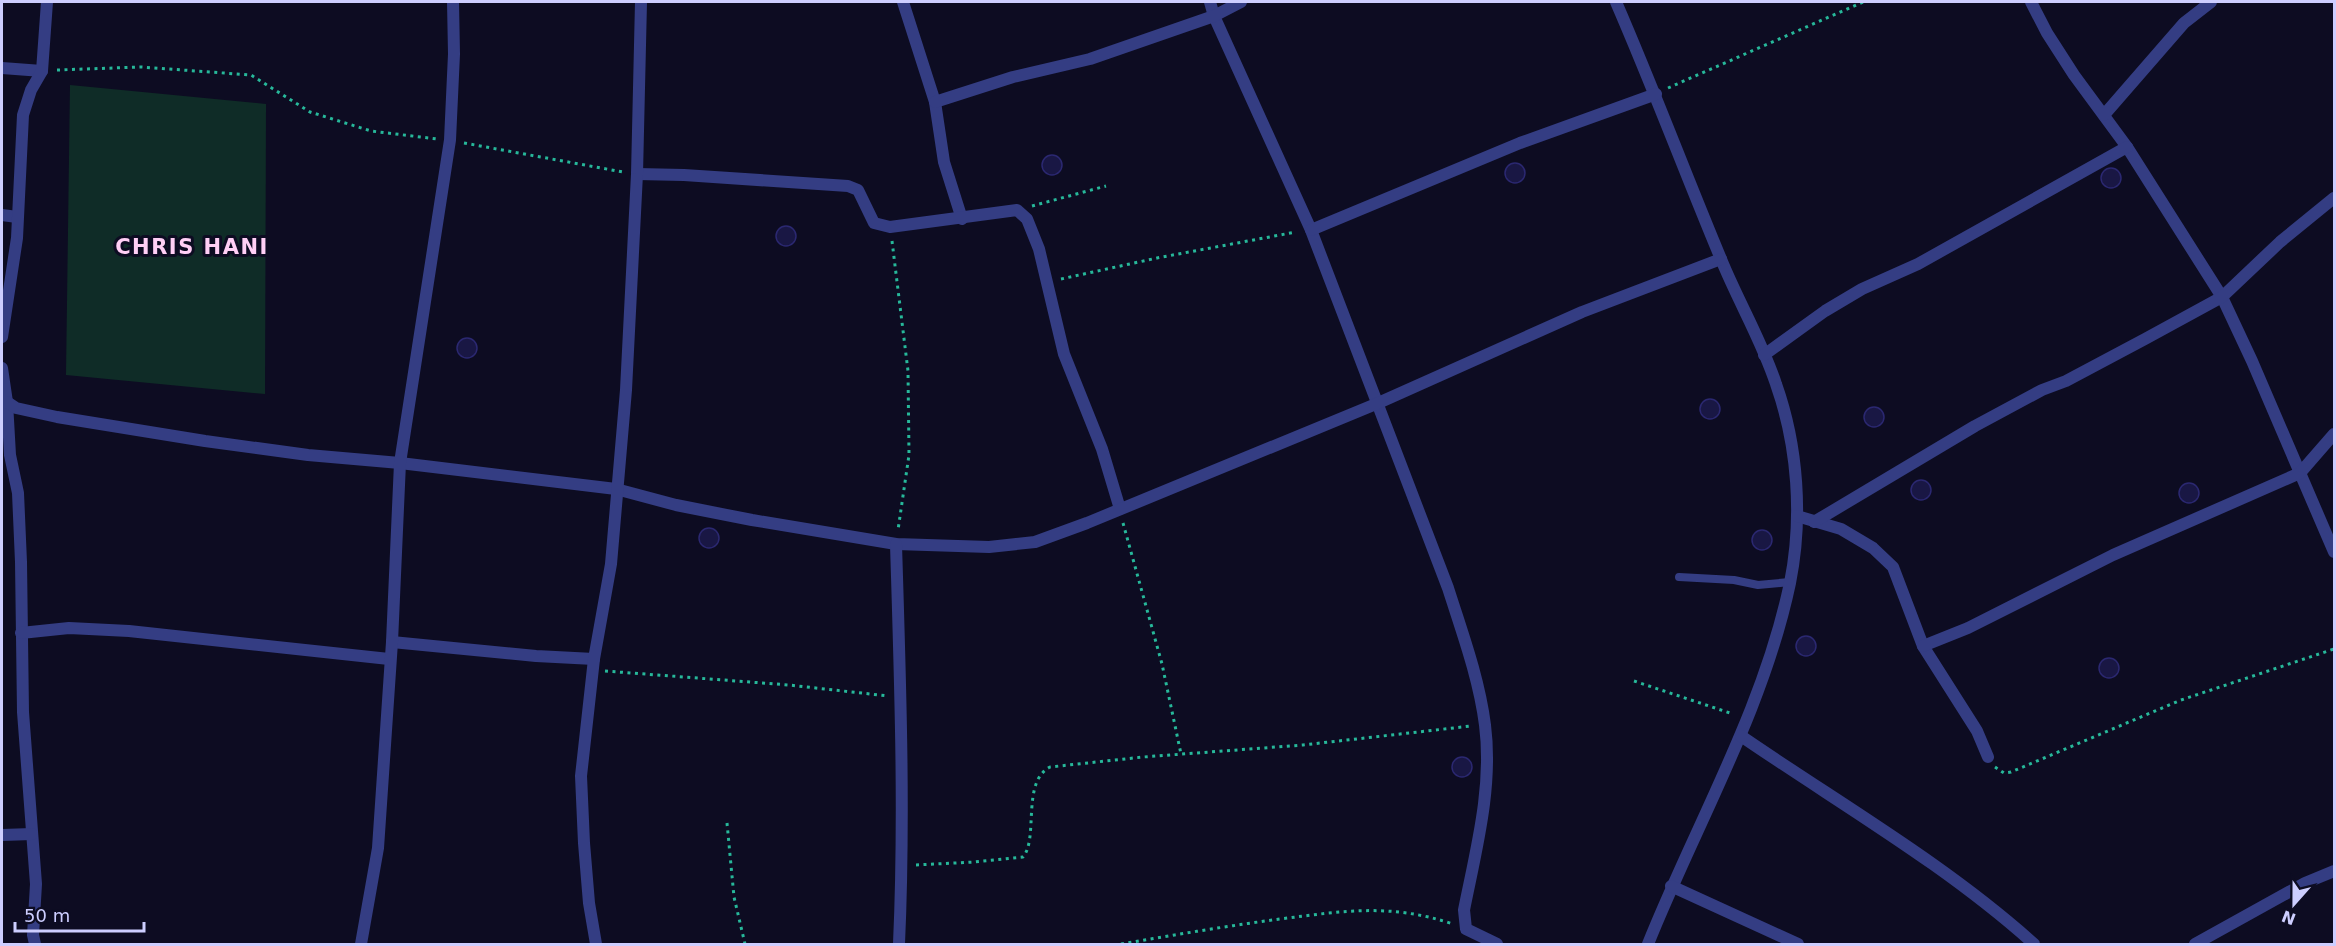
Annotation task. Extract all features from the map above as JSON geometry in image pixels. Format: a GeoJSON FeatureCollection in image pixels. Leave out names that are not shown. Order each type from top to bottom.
{"type":"FeatureCollection","features":[{"type":"Feature","properties":{"kind":"street"},"geometry":{"type":"LineString","coordinates":[[2,337],[14,267],[23,115],[31,90],[42,70],[47,2]]}},
{"type":"Feature","properties":{"kind":"street"},"geometry":{"type":"LineString","coordinates":[[361,945],[378,848],[389,659],[392,642],[399,463],[450,141],[454,54],[453,2]]}},
{"type":"Feature","properties":{"kind":"street"},"geometry":{"type":"LineString","coordinates":[[596,945],[586,879],[581,776],[593,664],[611,564],[627,368],[637,174],[641,2]]}},
{"type":"Feature","properties":{"kind":"street"},"geometry":{"type":"LineString","coordinates":[[903,2],[935,102],[945,162],[962,219]]}},
{"type":"Feature","properties":{"kind":"street"},"geometry":{"type":"LineString","coordinates":[[1210,2],[1214,16],[1311,230],[1448,588],[1465,641],[1485,723],[1486,772],[1483,817],[1464,910],[1466,929],[1497,945]]}},
{"type":"Feature","properties":{"kind":"street"},"geometry":{"type":"LineString","coordinates":[[935,102],[1014,77],[1090,59],[1214,16],[1241,2]]}},
{"type":"Feature","properties":{"kind":"street"},"geometry":{"type":"LineString","coordinates":[[1616,2],[1656,94],[1721,259],[1776,382],[1792,439],[1797,516],[1790,582],[1778,630],[1749,719],[1671,886],[1648,945]]}},
{"type":"Feature","properties":{"kind":"street"},"geometry":{"type":"LineString","coordinates":[[2031,2],[2047,33],[2074,75],[2127,147],[2222,297],[2334,552]]}},
{"type":"Feature","properties":{"kind":"street"},"geometry":{"type":"LineString","coordinates":[[2104,115],[2184,23],[2211,2]]}},
{"type":"Feature","properties":{"kind":"street"},"geometry":{"type":"LineString","coordinates":[[2,68],[42,70]]}},
{"type":"Feature","properties":{"kind":"street"},"geometry":{"type":"LineString","coordinates":[[1311,230],[1510,147],[1656,94]]}},
{"type":"Feature","properties":{"kind":"street"},"geometry":{"type":"LineString","coordinates":[[1764,355],[1825,311],[1862,289],[1917,264],[2127,147]]}},
{"type":"Feature","properties":{"kind":"street"},"geometry":{"type":"LineString","coordinates":[[637,174],[848,186],[858,190],[874,222],[890,227],[1017,210],[1031,227],[1048,282],[1064,354],[1102,449],[1120,509]]}},
{"type":"Feature","properties":{"kind":"street"},"geometry":{"type":"LineString","coordinates":[[1814,522],[1975,426],[2042,390],[2066,381],[2222,297],[2280,242],[2334,198]]}},
{"type":"Feature","properties":{"kind":"street"},"geometry":{"type":"LineString","coordinates":[[2,215],[17,217]]}},
{"type":"Feature","properties":{"kind":"street"},"geometry":{"type":"LineString","coordinates":[[4,402],[16,408],[57,417],[205,441],[308,455],[399,463],[616,489],[676,505],[741,518],[896,544],[989,547],[1035,542],[1088,524],[1376,404],[1582,312],[1721,259]]}},
{"type":"Feature","properties":{"kind":"street"},"geometry":{"type":"LineString","coordinates":[[2,368],[10,454],[18,492],[26,777],[36,884],[33,935],[35,945]]}},
{"type":"Feature","properties":{"kind":"street"},"geometry":{"type":"LineString","coordinates":[[1923,646],[1968,628],[2113,555],[2300,473],[2334,434]]}},
{"type":"Feature","properties":{"kind":"street"},"geometry":{"type":"LineString","coordinates":[[1797,516],[1841,529],[1873,548],[1893,567],[1923,646],[1977,732],[1988,757]]}},
{"type":"Feature","properties":{"kind":"street"},"geometry":{"type":"LineString","coordinates":[[896,544],[902,698],[900,782],[903,865],[899,945]]}},
{"type":"Feature","properties":{"kind":"street"},"geometry":{"type":"LineString","coordinates":[[21,633],[69,628],[129,631],[389,659]]}},
{"type":"Feature","properties":{"kind":"street"},"geometry":{"type":"LineString","coordinates":[[392,642],[593,664]]}},
{"type":"Feature","properties":{"kind":"street"},"geometry":{"type":"LineString","coordinates":[[1741,736],[1814,787],[1917,853],[2002,915],[2034,945]]}},
{"type":"Feature","properties":{"kind":"street"},"geometry":{"type":"LineString","coordinates":[[2,835],[32,834]]}},
{"type":"Feature","properties":{"kind":"street"},"geometry":{"type":"LineString","coordinates":[[2195,945],[2304,883],[2334,871]]}},
{"type":"Feature","properties":{"kind":"street"},"geometry":{"type":"LineString","coordinates":[[1671,886],[1798,945]]}},
{"type":"Feature","properties":{"kind":"lane"},"geometry":{"type":"LineString","coordinates":[[1679,577],[1725,579],[1758,585],[1790,582]]}},
{"type":"Feature","properties":{"kind":"path"},"geometry":{"type":"LineString","coordinates":[[1656,94],[1863,2]]}},
{"type":"Feature","properties":{"kind":"path"},"geometry":{"type":"LineString","coordinates":[[42,70],[141,68],[251,75],[310,112],[371,131],[450,141],[637,174]]}},
{"type":"Feature","properties":{"kind":"path"},"geometry":{"type":"LineString","coordinates":[[1017,210],[1106,186]]}},
{"type":"Feature","properties":{"kind":"path"},"geometry":{"type":"LineString","coordinates":[[890,227],[908,371],[909,455],[896,544]]}},
{"type":"Feature","properties":{"kind":"path"},"geometry":{"type":"LineString","coordinates":[[1048,282],[1157,258],[1311,230]]}},
{"type":"Feature","properties":{"kind":"path"},"geometry":{"type":"LineString","coordinates":[[1120,509],[1162,664],[1181,754]]}},
{"type":"Feature","properties":{"kind":"path"},"geometry":{"type":"LineString","coordinates":[[1988,757],[1996,769],[2004,773],[2011,772],[2181,700],[2334,649]]}},
{"type":"Feature","properties":{"kind":"path"},"geometry":{"type":"LineString","coordinates":[[593,664],[902,698]]}},
{"type":"Feature","properties":{"kind":"path"},"geometry":{"type":"LineString","coordinates":[[1634,681],[1749,719]]}},
{"type":"Feature","properties":{"kind":"path"},"geometry":{"type":"LineString","coordinates":[[903,865],[974,862],[1023,856],[1027,852],[1037,782],[1044,770],[1050,766],[1303,745],[1443,730],[1485,723]]}},
{"type":"Feature","properties":{"kind":"path"},"geometry":{"type":"LineString","coordinates":[[727,823],[734,897],[746,945]]}},
{"type":"Feature","properties":{"kind":"path"},"geometry":{"type":"LineString","coordinates":[[1121,945],[1204,929],[1359,910],[1383,910],[1424,915],[1466,929]]}},
{"type":"Feature","properties":{"kind":"green space"},"geometry":{"type":"Polygon","coordinates":[[[70,85],[266,104],[265,394],[66,375],[70,85]]]}},
{"type":"Feature","properties":{"kind":"building"},"geometry":{"type":"Polygon","coordinates":[[[1052,155],[1059,158],[1062,165],[1059,172],[1052,175],[1045,172],[1042,165],[1045,158],[1052,155]]]}},
{"type":"Feature","properties":{"kind":"building"},"geometry":{"type":"Polygon","coordinates":[[[1515,163],[1522,166],[1525,173],[1522,180],[1515,183],[1508,180],[1505,173],[1508,166],[1515,163]]]}},
{"type":"Feature","properties":{"kind":"building"},"geometry":{"type":"Polygon","coordinates":[[[2111,168],[2118,171],[2121,178],[2118,185],[2111,188],[2104,185],[2101,178],[2104,171],[2111,168]]]}},
{"type":"Feature","properties":{"kind":"building"},"geometry":{"type":"Polygon","coordinates":[[[786,226],[793,229],[796,236],[793,243],[786,246],[779,243],[776,236],[779,229],[786,226]]]}},
{"type":"Feature","properties":{"kind":"building"},"geometry":{"type":"Polygon","coordinates":[[[467,338],[474,341],[477,348],[474,355],[467,358],[460,355],[457,348],[460,341],[467,338]]]}},
{"type":"Feature","properties":{"kind":"building"},"geometry":{"type":"Polygon","coordinates":[[[1710,399],[1717,402],[1720,409],[1717,416],[1710,419],[1703,416],[1700,409],[1703,402],[1710,399]]]}},
{"type":"Feature","properties":{"kind":"building"},"geometry":{"type":"Polygon","coordinates":[[[1874,407],[1881,410],[1884,417],[1881,424],[1874,427],[1867,424],[1864,417],[1867,410],[1874,407]]]}},
{"type":"Feature","properties":{"kind":"building"},"geometry":{"type":"Polygon","coordinates":[[[1921,480],[1928,483],[1931,490],[1928,497],[1921,500],[1914,497],[1911,490],[1914,483],[1921,480]]]}},
{"type":"Feature","properties":{"kind":"building"},"geometry":{"type":"Polygon","coordinates":[[[2189,483],[2196,486],[2199,493],[2196,500],[2189,503],[2182,500],[2179,493],[2182,486],[2189,483]]]}},
{"type":"Feature","properties":{"kind":"building"},"geometry":{"type":"Polygon","coordinates":[[[709,528],[716,531],[719,538],[716,545],[709,548],[702,545],[699,538],[702,531],[709,528]]]}},
{"type":"Feature","properties":{"kind":"building"},"geometry":{"type":"Polygon","coordinates":[[[1762,530],[1769,533],[1772,540],[1769,547],[1762,550],[1755,547],[1752,540],[1755,533],[1762,530]]]}},
{"type":"Feature","properties":{"kind":"building"},"geometry":{"type":"Polygon","coordinates":[[[1806,636],[1813,639],[1816,646],[1813,653],[1806,656],[1799,653],[1796,646],[1799,639],[1806,636]]]}},
{"type":"Feature","properties":{"kind":"building"},"geometry":{"type":"Polygon","coordinates":[[[2109,658],[2116,661],[2119,668],[2116,675],[2109,678],[2102,675],[2099,668],[2102,661],[2109,658]]]}},
{"type":"Feature","properties":{"kind":"building"},"geometry":{"type":"Polygon","coordinates":[[[1462,757],[1469,760],[1472,767],[1469,774],[1462,777],[1455,774],[1452,767],[1455,760],[1462,757]]]}},
{"type":"Feature","properties":{"kind":"district","name":"CHRIS HANI"},"geometry":{"type":"Point","coordinates":[192,247]}}]}
